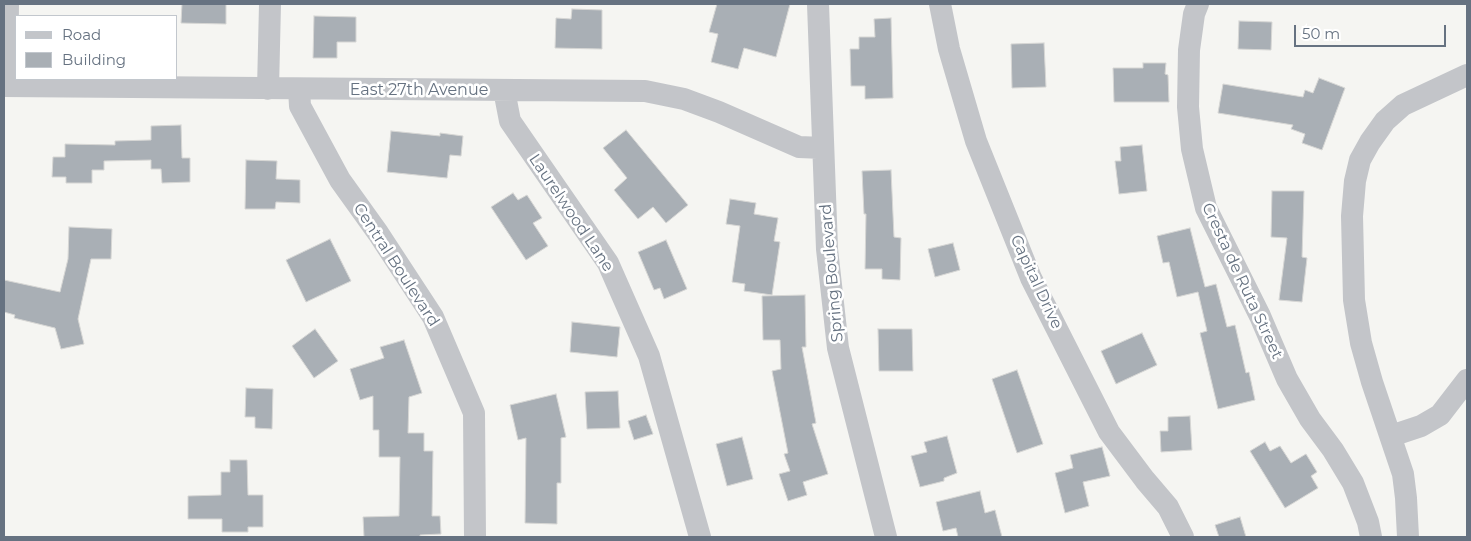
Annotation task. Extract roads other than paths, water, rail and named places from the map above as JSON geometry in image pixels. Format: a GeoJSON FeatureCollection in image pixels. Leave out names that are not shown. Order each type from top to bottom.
{"type":"FeatureCollection","features":[{"type":"Feature","properties":{"kind":"street"},"geometry":{"type":"LineString","coordinates":[[6,86],[8,4]]}},
{"type":"Feature","properties":{"kind":"street"},"geometry":{"type":"LineString","coordinates":[[268,89],[270,4]]}},
{"type":"Feature","properties":{"kind":"street","name":"Spring Boulevard"},"geometry":{"type":"LineString","coordinates":[[818,4],[827,249],[838,348],[886,537]]}},
{"type":"Feature","properties":{"kind":"street","name":"Capital Drive"},"geometry":{"type":"LineString","coordinates":[[940,4],[949,49],[976,141],[1031,278],[1109,432],[1168,507],[1184,537]]}},
{"type":"Feature","properties":{"kind":"street","name":"Cresta de Ruta Street"},"geometry":{"type":"LineString","coordinates":[[1198,4],[1194,14],[1189,50],[1188,107],[1192,149],[1206,208],[1260,316],[1287,379],[1310,419],[1334,450],[1353,483],[1368,522],[1371,537]]}},
{"type":"Feature","properties":{"kind":"street"},"geometry":{"type":"LineString","coordinates":[[1408,537],[1403,474],[1361,343],[1354,300],[1352,216],[1355,181],[1360,160],[1385,121],[1403,105],[1467,75]]}},
{"type":"Feature","properties":{"kind":"street","name":"East 27th Avenue"},"geometry":{"type":"LineString","coordinates":[[6,86],[644,91],[684,98],[799,147],[823,148]]}},
{"type":"Feature","properties":{"kind":"street","name":"Central Boulevard"},"geometry":{"type":"LineString","coordinates":[[299,89],[300,106],[340,180],[378,233],[432,317],[474,413],[475,537]]}},
{"type":"Feature","properties":{"kind":"street","name":"Laurelwood Lane"},"geometry":{"type":"LineString","coordinates":[[504,90],[510,120],[608,263],[649,356],[700,537]]}},
{"type":"Feature","properties":{"kind":"street"},"geometry":{"type":"LineString","coordinates":[[1391,436],[1421,426],[1440,415],[1467,380]]}}]}
